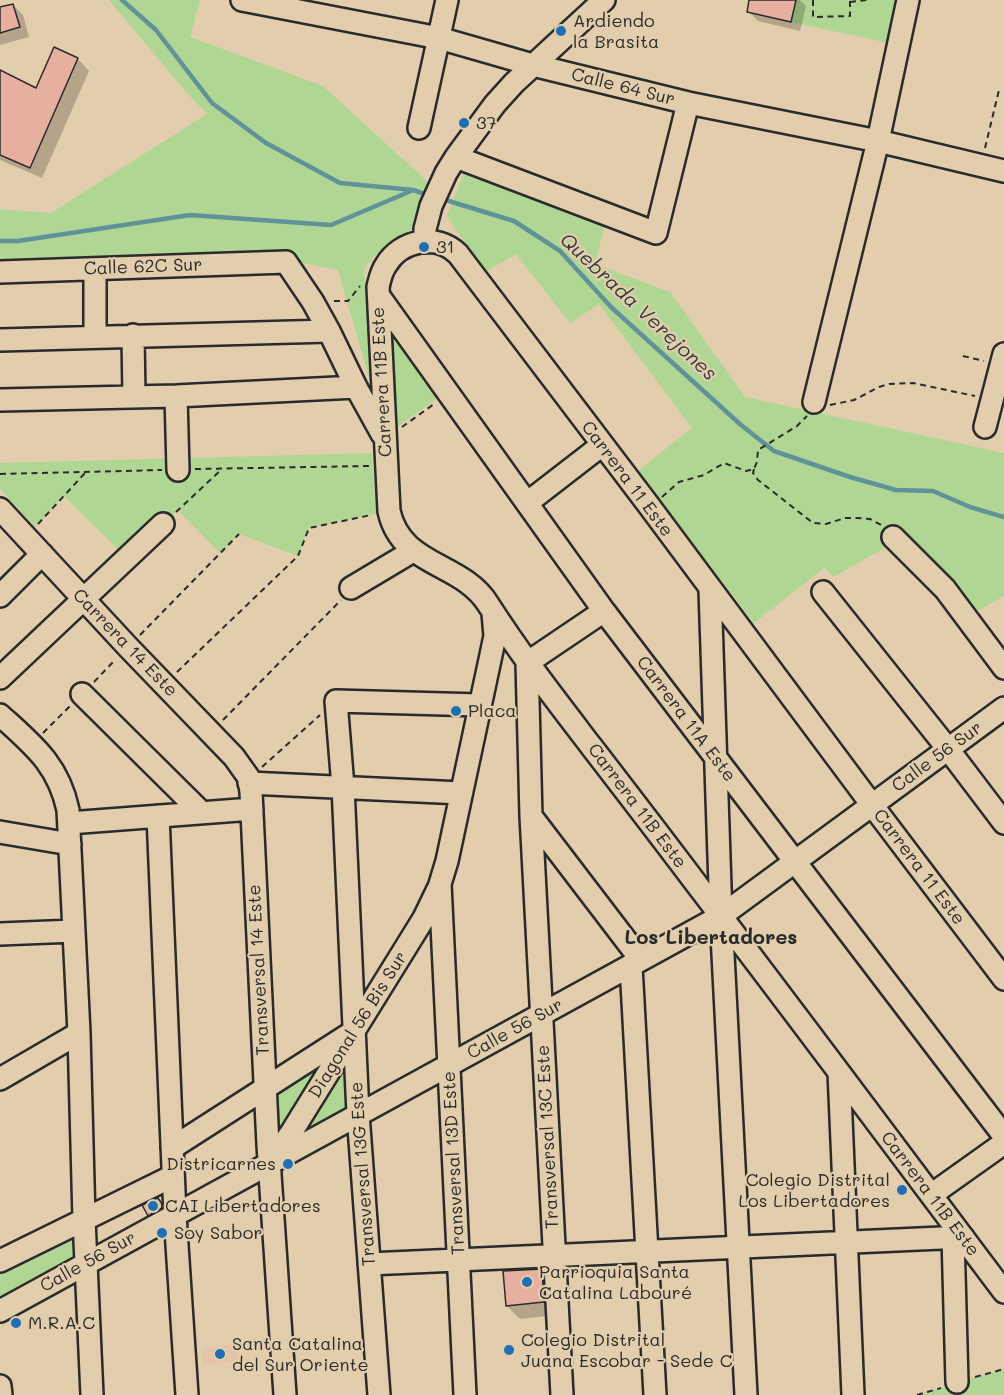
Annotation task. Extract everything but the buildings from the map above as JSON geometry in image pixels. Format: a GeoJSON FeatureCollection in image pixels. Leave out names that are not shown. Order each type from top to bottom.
{"type":"FeatureCollection","features":[{"type":"Feature","properties":{"kind":"street","name":"Calle 64 Sur"},"geometry":{"type":"LineString","coordinates":[[242,0],[439,38],[533,65],[688,103],[878,141],[1004,171]]}},
{"type":"Feature","properties":{"kind":"street"},"geometry":{"type":"LineString","coordinates":[[419,128],[447,0]]}},
{"type":"Feature","properties":{"kind":"street"},"geometry":{"type":"LineString","coordinates":[[371,288],[378,287],[382,271],[392,257],[405,247],[425,242],[425,229],[431,206],[451,165],[495,104],[514,83],[604,0]]}},
{"type":"Feature","properties":{"kind":"street"},"geometry":{"type":"LineString","coordinates":[[814,402],[878,141],[908,0]]}},
{"type":"Feature","properties":{"kind":"street"},"geometry":{"type":"LineString","coordinates":[[451,165],[656,233],[688,103]]}},
{"type":"Feature","properties":{"kind":"street","name":"Carrera 11 Este"},"geometry":{"type":"LineString","coordinates":[[425,242],[446,244],[458,254],[1004,979]]}},
{"type":"Feature","properties":{"kind":"street","name":"Calle 62C Sur"},"geometry":{"type":"LineString","coordinates":[[0,272],[286,262],[313,302]]}},
{"type":"Feature","properties":{"kind":"street"},"geometry":{"type":"LineString","coordinates":[[95,269],[95,337]]}},
{"type":"Feature","properties":{"kind":"street","name":"Carrera 11A Este"},"geometry":{"type":"LineString","coordinates":[[371,288],[603,610],[1004,1136]]}},
{"type":"Feature","properties":{"kind":"street","name":"Carrera 11B Este"},"geometry":{"type":"LineString","coordinates":[[371,288],[386,440],[389,511],[395,530],[413,551],[471,585],[483,595],[527,663],[932,1195],[958,1237],[1004,1292]]}},
{"type":"Feature","properties":{"kind":"street"},"geometry":{"type":"LineString","coordinates":[[313,302],[386,440]]}},
{"type":"Feature","properties":{"kind":"street"},"geometry":{"type":"LineString","coordinates":[[0,339],[329,331]]}},
{"type":"Feature","properties":{"kind":"street"},"geometry":{"type":"LineString","coordinates":[[133,335],[134,397]]}},
{"type":"Feature","properties":{"kind":"street"},"geometry":{"type":"LineString","coordinates":[[985,427],[1003,359]]}},
{"type":"Feature","properties":{"kind":"street"},"geometry":{"type":"LineString","coordinates":[[0,400],[176,396],[356,387]]}},
{"type":"Feature","properties":{"kind":"street"},"geometry":{"type":"LineString","coordinates":[[176,396],[178,470]]}},
{"type":"Feature","properties":{"kind":"street"},"geometry":{"type":"LineString","coordinates":[[527,504],[602,445]]}},
{"type":"Feature","properties":{"kind":"street","name":"Carrera 14 Este"},"geometry":{"type":"LineString","coordinates":[[0,509],[234,757],[249,781]]}},
{"type":"Feature","properties":{"kind":"street"},"geometry":{"type":"LineString","coordinates":[[0,678],[163,524]]}},
{"type":"Feature","properties":{"kind":"street"},"geometry":{"type":"LineString","coordinates":[[893,537],[945,589],[1004,668]]}},
{"type":"Feature","properties":{"kind":"street"},"geometry":{"type":"LineString","coordinates":[[351,588],[413,551]]}},
{"type":"Feature","properties":{"kind":"street"},"geometry":{"type":"LineString","coordinates":[[0,596],[42,554]]}},
{"type":"Feature","properties":{"kind":"street"},"geometry":{"type":"LineString","coordinates":[[710,590],[721,916],[746,1395]]}},
{"type":"Feature","properties":{"kind":"street"},"geometry":{"type":"LineString","coordinates":[[823,592],[1004,823]]}},
{"type":"Feature","properties":{"kind":"street"},"geometry":{"type":"LineString","coordinates":[[527,663],[603,610]]}},
{"type":"Feature","properties":{"kind":"street","name":"Transversal 13D Este"},"geometry":{"type":"LineString","coordinates":[[465,1395],[441,884],[495,636],[493,612]]}},
{"type":"Feature","properties":{"kind":"street","name":"Transversal 13C Este"},"geometry":{"type":"LineString","coordinates":[[527,663],[531,816],[562,1395]]}},
{"type":"Feature","properties":{"kind":"street"},"geometry":{"type":"LineString","coordinates":[[82,694],[201,812]]}},
{"type":"Feature","properties":{"kind":"street"},"geometry":{"type":"LineString","coordinates":[[336,701],[480,705]]}},
{"type":"Feature","properties":{"kind":"street","name":"Transversal 13G Este"},"geometry":{"type":"LineString","coordinates":[[336,701],[343,788],[358,1114],[379,1395]]}},
{"type":"Feature","properties":{"kind":"street","name":"Calle 56 Sur"},"geometry":{"type":"LineString","coordinates":[[0,1311],[721,916],[1004,708]]}},
{"type":"Feature","properties":{"kind":"street"},"geometry":{"type":"LineString","coordinates":[[0,715],[49,763],[61,786],[69,823],[92,1395]]}},
{"type":"Feature","properties":{"kind":"street"},"geometry":{"type":"LineString","coordinates":[[249,781],[461,793]]}},
{"type":"Feature","properties":{"kind":"street","name":"Transversal 14 Este"},"geometry":{"type":"LineString","coordinates":[[249,781],[269,1162],[285,1395]]}},
{"type":"Feature","properties":{"kind":"street"},"geometry":{"type":"LineString","coordinates":[[69,823],[252,808]]}},
{"type":"Feature","properties":{"kind":"street"},"geometry":{"type":"LineString","coordinates":[[158,816],[173,1176],[187,1395]]}},
{"type":"Feature","properties":{"kind":"street"},"geometry":{"type":"LineString","coordinates":[[531,816],[636,963],[655,1395]]}},
{"type":"Feature","properties":{"kind":"street"},"geometry":{"type":"LineString","coordinates":[[0,832],[70,844]]}},
{"type":"Feature","properties":{"kind":"street","name":"Diagonal 56 Bis Sur"},"geometry":{"type":"LineString","coordinates":[[269,1162],[291,1133],[424,918],[441,884]]}},
{"type":"Feature","properties":{"kind":"street"},"geometry":{"type":"LineString","coordinates":[[0,934],[74,931]]}},
{"type":"Feature","properties":{"kind":"street"},"geometry":{"type":"LineString","coordinates":[[688,934],[723,958]]}},
{"type":"Feature","properties":{"kind":"street"},"geometry":{"type":"LineString","coordinates":[[172,1148],[354,1031]]}},
{"type":"Feature","properties":{"kind":"street"},"geometry":{"type":"LineString","coordinates":[[0,1080],[79,1033]]}},
{"type":"Feature","properties":{"kind":"street"},"geometry":{"type":"LineString","coordinates":[[838,1072],[853,1395]]}},
{"type":"Feature","properties":{"kind":"street"},"geometry":{"type":"LineString","coordinates":[[932,1195],[1004,1143]]}},
{"type":"Feature","properties":{"kind":"street"},"geometry":{"type":"LineString","coordinates":[[0,1261],[173,1176]]}},
{"type":"Feature","properties":{"kind":"street"},"geometry":{"type":"LineString","coordinates":[[369,1264],[958,1237],[957,1382]]}},
{"type":"Feature","properties":{"kind":"street"},"geometry":{"type":"LineString","coordinates":[[0,1386],[1,1395]]}},
{"type":"Feature","properties":{"kind":"path"},"geometry":{"type":"LineString","coordinates":[[813,0],[813,17],[850,16],[850,1],[867,0]]}},
{"type":"Feature","properties":{"kind":"path"},"geometry":{"type":"LineString","coordinates":[[981,166],[999,90]]}},
{"type":"Feature","properties":{"kind":"path"},"geometry":{"type":"LineString","coordinates":[[313,302],[348,301],[371,288]]}},
{"type":"Feature","properties":{"kind":"path"},"geometry":{"type":"LineString","coordinates":[[963,356],[1003,359]]}},
{"type":"Feature","properties":{"kind":"path"},"geometry":{"type":"LineString","coordinates":[[893,537],[882,526],[870,519],[845,518],[826,524],[813,523],[759,481],[753,473],[758,450],[804,420],[814,402],[832,405],[854,400],[879,387],[913,383],[993,399]]}},
{"type":"Feature","properties":{"kind":"path"},"geometry":{"type":"LineString","coordinates":[[386,440],[448,393]]}},
{"type":"Feature","properties":{"kind":"path"},"geometry":{"type":"LineString","coordinates":[[647,503],[662,496],[679,482],[704,475],[724,463],[746,471],[754,469]]}},
{"type":"Feature","properties":{"kind":"path"},"geometry":{"type":"LineString","coordinates":[[163,524],[222,469]]}},
{"type":"Feature","properties":{"kind":"path"},"geometry":{"type":"LineString","coordinates":[[26,537],[86,472]]}},
{"type":"Feature","properties":{"kind":"path"},"geometry":{"type":"LineString","coordinates":[[164,684],[298,556],[309,528],[389,511]]}},
{"type":"Feature","properties":{"kind":"path"},"geometry":{"type":"LineString","coordinates":[[211,733],[351,588]]}},
{"type":"Feature","properties":{"kind":"path"},"geometry":{"type":"LineString","coordinates":[[249,781],[336,701]]}},
{"type":"Feature","properties":{"kind":"shaded area","name":"Santa Catalina del Sur Oriente"},"geometry":{"type":"Polygon","coordinates":[[[239,1343],[238,1360],[203,1365],[201,1349],[239,1343]]]}},
{"type":"Feature","properties":{"kind":"green space"},"geometry":{"type":"Polygon","coordinates":[[[109,0],[200,0],[190,37],[323,86],[430,184],[418,227],[388,244],[364,269],[377,405],[338,270],[278,258],[0,268],[0,209],[51,213],[207,114],[109,0]]]}},
{"type":"Feature","properties":{"kind":"green space"},"geometry":{"type":"Polygon","coordinates":[[[796,0],[899,0],[889,43],[791,22],[796,0]]]}},
{"type":"Feature","properties":{"kind":"green space"},"geometry":{"type":"Polygon","coordinates":[[[465,169],[605,224],[595,264],[670,292],[745,397],[1004,453],[1004,596],[976,612],[908,535],[833,577],[825,567],[754,623],[638,471],[692,428],[599,304],[570,323],[516,254],[485,272],[447,217],[465,169]]]}},
{"type":"Feature","properties":{"kind":"green space"},"geometry":{"type":"Polygon","coordinates":[[[385,323],[438,398],[397,427],[385,323]]]}},
{"type":"Feature","properties":{"kind":"green space"},"geometry":{"type":"Polygon","coordinates":[[[372,453],[376,514],[309,528],[298,556],[239,534],[220,553],[178,510],[127,558],[64,496],[35,527],[0,489],[0,463],[372,453]]]}},
{"type":"Feature","properties":{"kind":"green space"},"geometry":{"type":"Polygon","coordinates":[[[330,1055],[276,1147],[274,1093],[330,1055]]]}},
{"type":"Feature","properties":{"kind":"green space"},"geometry":{"type":"Polygon","coordinates":[[[344,1061],[349,1110],[294,1143],[344,1061]]]}},
{"type":"Feature","properties":{"kind":"green space"},"geometry":{"type":"Polygon","coordinates":[[[77,1236],[80,1258],[0,1299],[0,1269],[77,1236]]]}},
{"type":"Feature","properties":{"kind":"green space"},"geometry":{"type":"Polygon","coordinates":[[[1004,1369],[1004,1395],[917,1395],[1004,1369]]]}},
{"type":"Feature","properties":{"kind":"waterway","name":"Quebrada Verejones"},"geometry":{"type":"LineString","coordinates":[[122,0],[156,30],[212,103],[266,143],[340,183],[413,190],[428,195]]}},
{"type":"Feature","properties":{"kind":"waterway"},"geometry":{"type":"LineString","coordinates":[[0,241],[18,241],[190,215],[331,225],[411,191]]}},
{"type":"Feature","properties":{"kind":"waterway","name":"Quebrada Verejones"},"geometry":{"type":"LineString","coordinates":[[439,198],[514,221],[560,251],[611,307],[741,425],[774,451],[896,490],[933,491],[970,507],[1004,517]]}},
{"type":"Feature","properties":{"kind":"place","name":"Ardiendo la Brasita"},"geometry":{"type":"Point","coordinates":[561,31]}},
{"type":"Feature","properties":{"kind":"place","name":"37"},"geometry":{"type":"Point","coordinates":[464,123]}},
{"type":"Feature","properties":{"kind":"place","name":"31"},"geometry":{"type":"Point","coordinates":[424,247]}},
{"type":"Feature","properties":{"kind":"place","name":"Placa"},"geometry":{"type":"Point","coordinates":[456,711]}},
{"type":"Feature","properties":{"kind":"place","name":"Districarnes"},"geometry":{"type":"Point","coordinates":[288,1164]}},
{"type":"Feature","properties":{"kind":"place","name":"Colegio Distrital Los Libertadores"},"geometry":{"type":"Point","coordinates":[902,1190]}},
{"type":"Feature","properties":{"kind":"place","name":"CAI Libertadores"},"geometry":{"type":"Point","coordinates":[153,1206]}},
{"type":"Feature","properties":{"kind":"place","name":"Soy Sabor"},"geometry":{"type":"Point","coordinates":[162,1233]}},
{"type":"Feature","properties":{"kind":"place","name":"Parrioquia Santa Catalina Labouré"},"geometry":{"type":"Point","coordinates":[527,1282]}},
{"type":"Feature","properties":{"kind":"place","name":"M.R.A.C"},"geometry":{"type":"Point","coordinates":[16,1323]}},
{"type":"Feature","properties":{"kind":"place","name":"Colegio Distrital Juana Escobar - Sede C"},"geometry":{"type":"Point","coordinates":[509,1350]}},
{"type":"Feature","properties":{"kind":"place","name":"Santa Catalina del Sur Oriente"},"geometry":{"type":"Point","coordinates":[220,1354]}},
{"type":"Feature","properties":{"kind":"district","name":"Los Libertadores"},"geometry":{"type":"Point","coordinates":[711,938]}}]}
